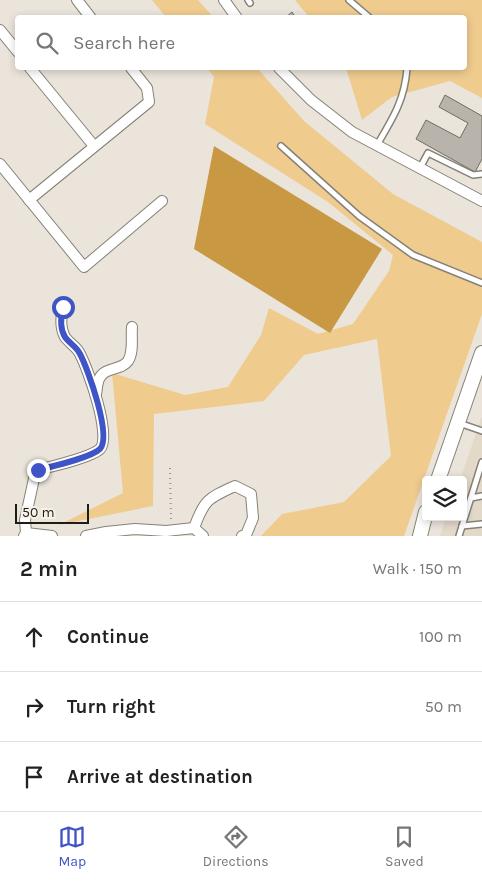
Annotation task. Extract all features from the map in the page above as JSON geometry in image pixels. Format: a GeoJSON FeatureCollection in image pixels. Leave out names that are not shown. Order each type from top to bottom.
{"type":"FeatureCollection","features":[{"type":"Feature","properties":{"kind":"street"},"geometry":{"type":"LineString","coordinates":[[77,0],[89,15]]}},
{"type":"Feature","properties":{"kind":"street"},"geometry":{"type":"LineString","coordinates":[[224,0],[235,15]]}},
{"type":"Feature","properties":{"kind":"street"},"geometry":{"type":"LineString","coordinates":[[0,30],[15,48]]}},
{"type":"Feature","properties":{"kind":"street"},"geometry":{"type":"LineString","coordinates":[[32,70],[94,146]]}},
{"type":"Feature","properties":{"kind":"street"},"geometry":{"type":"LineString","coordinates":[[29,200],[149,102],[147,88],[133,70]]}},
{"type":"Feature","properties":{"kind":"street"},"geometry":{"type":"LineString","coordinates":[[280,70],[311,100],[352,132],[482,201]]}},
{"type":"Feature","properties":{"kind":"street"},"geometry":{"type":"LineString","coordinates":[[0,164],[84,267],[162,201]]}},
{"type":"Feature","properties":{"kind":"street"},"geometry":{"type":"LineString","coordinates":[[52,536],[25,535],[25,520],[35,474],[38,470],[93,454],[101,447],[104,438],[104,429],[95,395],[80,353],[65,337],[61,318],[63,307]]}},
{"type":"Feature","properties":{"kind":"street"},"geometry":{"type":"LineString","coordinates":[[95,395],[99,379],[103,373],[108,369],[125,365],[131,355],[132,327]]}},
{"type":"Feature","properties":{"kind":"street"},"geometry":{"type":"LineString","coordinates":[[439,476],[482,353]]}},
{"type":"Feature","properties":{"kind":"street"},"geometry":{"type":"LineString","coordinates":[[194,528],[200,510],[212,496],[235,486],[251,494],[253,518],[246,535],[242,536]]}},
{"type":"Feature","properties":{"kind":"street"},"geometry":{"type":"LineString","coordinates":[[420,536],[424,521]]}},
{"type":"Feature","properties":{"kind":"street"},"geometry":{"type":"LineString","coordinates":[[86,536],[135,529],[172,531],[194,528],[203,536]]}},
{"type":"Feature","properties":{"kind":"lane"},"geometry":{"type":"LineString","coordinates":[[349,0],[366,15]]}},
{"type":"Feature","properties":{"kind":"lane"},"geometry":{"type":"LineString","coordinates":[[377,146],[401,102],[406,86],[407,70]]}},
{"type":"Feature","properties":{"kind":"lane"},"geometry":{"type":"LineString","coordinates":[[280,146],[359,216],[412,255],[482,283]]}},
{"type":"Feature","properties":{"kind":"lane"},"geometry":{"type":"LineString","coordinates":[[420,168],[428,153],[473,175],[482,174]]}},
{"type":"Feature","properties":{"kind":"lane"},"geometry":{"type":"LineString","coordinates":[[459,423],[482,431]]}},
{"type":"Feature","properties":{"kind":"lane"},"geometry":{"type":"LineString","coordinates":[[459,536],[482,462]]}},
{"type":"Feature","properties":{"kind":"lane"},"geometry":{"type":"LineString","coordinates":[[471,498],[482,496]]}},
{"type":"Feature","properties":{"kind":"lane"},"geometry":{"type":"LineString","coordinates":[[462,526],[482,524]]}},
{"type":"Feature","properties":{"kind":"path"},"geometry":{"type":"LineString","coordinates":[[170,468],[172,531]]}},
{"type":"Feature","properties":{"kind":"shaded area"},"geometry":{"type":"Polygon","coordinates":[[[152,0],[198,0],[211,15],[164,15],[152,0]]]}},
{"type":"Feature","properties":{"kind":"shaded area"},"geometry":{"type":"Polygon","coordinates":[[[295,0],[482,0],[482,98],[450,81],[392,97],[362,120],[347,70],[467,70],[467,15],[307,15],[295,0]]]}},
{"type":"Feature","properties":{"kind":"shaded area"},"geometry":{"type":"Polygon","coordinates":[[[209,70],[259,70],[304,121],[393,194],[482,242],[482,314],[425,476],[422,476],[422,485],[404,536],[261,536],[282,514],[344,502],[391,456],[377,339],[304,355],[264,401],[154,414],[153,506],[59,525],[123,493],[112,373],[185,395],[228,387],[261,335],[269,308],[318,334],[353,324],[389,271],[393,255],[328,202],[205,124],[214,77],[209,70]]]}},
{"type":"Feature","properties":{"kind":"shaded area"},"geometry":{"type":"Polygon","coordinates":[[[214,146],[382,249],[330,333],[194,249],[214,146]]]}},
{"type":"Feature","properties":{"kind":"shaded area"},"geometry":{"type":"Polygon","coordinates":[[[482,416],[482,536],[440,536],[445,521],[467,521],[467,476],[461,476],[482,416]]]}},
{"type":"Feature","properties":{"kind":"building"},"geometry":{"type":"Polygon","coordinates":[[[445,95],[482,116],[482,159],[475,172],[416,139],[426,120],[460,138],[468,123],[439,107],[445,95]]]}},
{"type":"Feature","properties":{"kind":"route"},"geometry":{"type":"LineString","coordinates":[[38,470],[93,454],[101,447],[104,438],[104,429],[95,395],[80,353],[65,337],[61,318],[63,307]]}}]}
